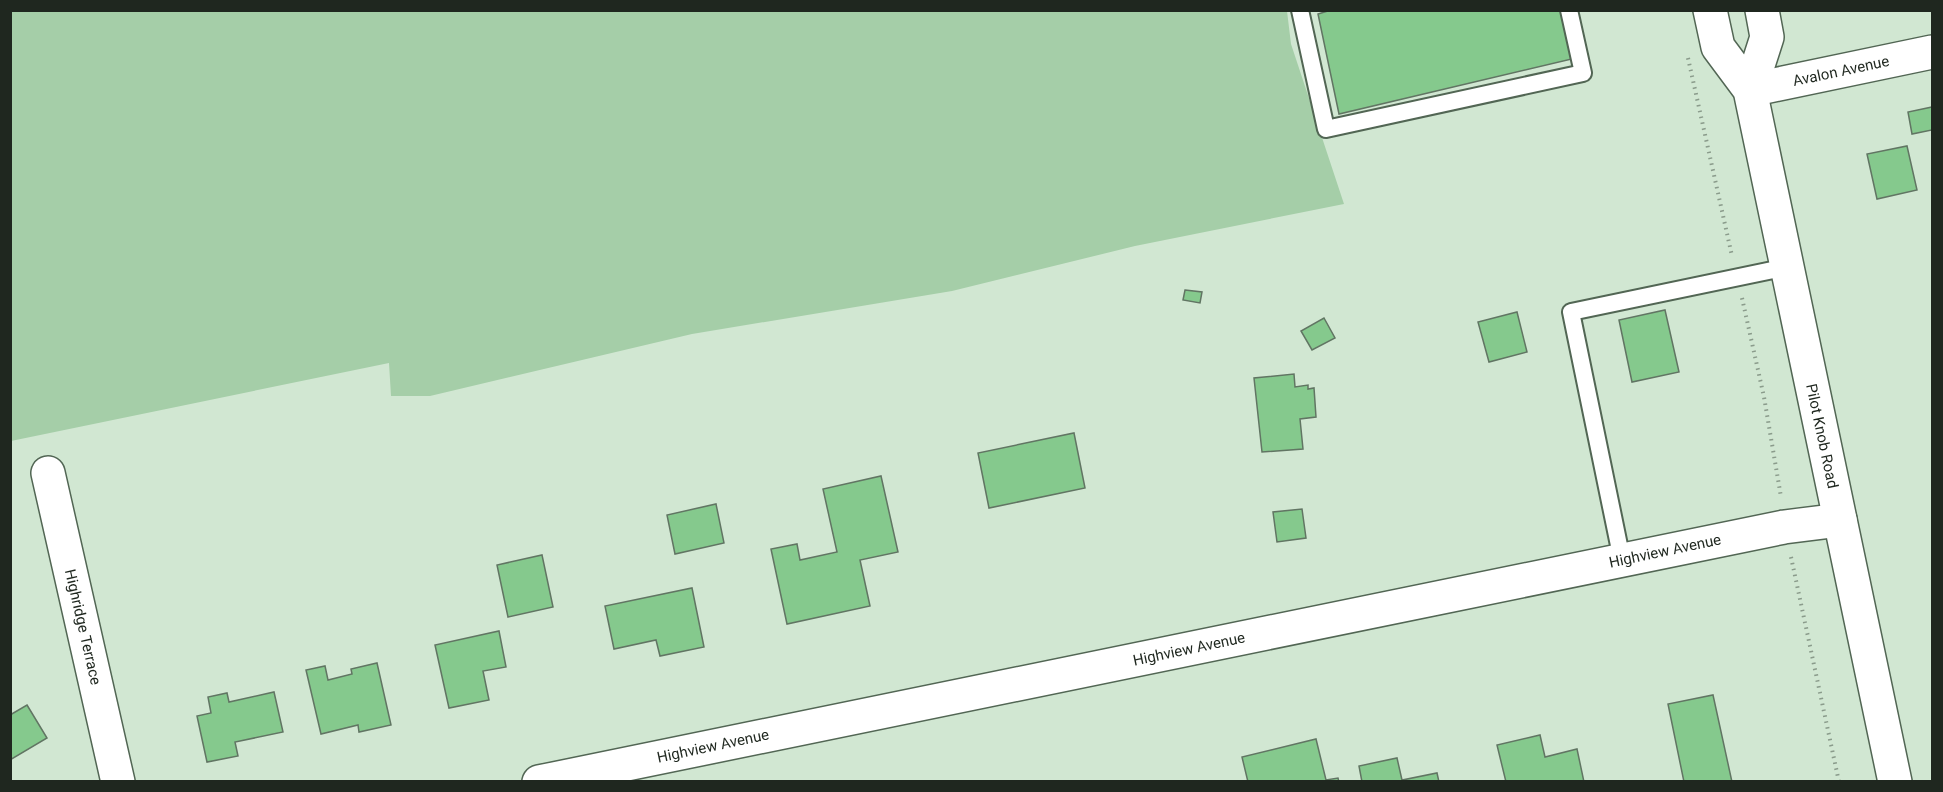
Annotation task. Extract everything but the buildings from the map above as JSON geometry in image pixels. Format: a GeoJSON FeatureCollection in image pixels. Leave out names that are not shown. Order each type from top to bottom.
{"type":"FeatureCollection","features":[{"type":"Feature","properties":{"kind":"street","name":"Pilot Knob Road"},"geometry":{"type":"LineString","coordinates":[[1710,10],[1719,47],[1750,90],[1895,782]]}},
{"type":"Feature","properties":{"kind":"street","name":"Pilot Knob Road"},"geometry":{"type":"LineString","coordinates":[[1750,90],[1767,37],[1762,10]]}},
{"type":"Feature","properties":{"kind":"street","name":"Avalon Avenue"},"geometry":{"type":"LineString","coordinates":[[1750,90],[1932,52]]}},
{"type":"Feature","properties":{"kind":"street","name":"Highridge Terrace"},"geometry":{"type":"LineString","coordinates":[[48,473],[118,782]]}},
{"type":"Feature","properties":{"kind":"street","name":"Highview Avenue"},"geometry":{"type":"LineString","coordinates":[[539,782],[616,774],[1622,560],[1784,527],[1840,520]]}},
{"type":"Feature","properties":{"kind":"lane"},"geometry":{"type":"LineString","coordinates":[[1300,10],[1326,129],[1583,73],[1569,10]]}},
{"type":"Feature","properties":{"kind":"lane"},"geometry":{"type":"LineString","coordinates":[[1622,560],[1571,312],[1787,267]]}},
{"type":"Feature","properties":{"kind":"path"},"geometry":{"type":"LineString","coordinates":[[1687,54],[1764,397],[1784,527],[1839,782]]}},
{"type":"Feature","properties":{"kind":"green space"},"geometry":{"type":"Polygon","coordinates":[[[11,11],[1287,11],[1291,44],[1344,204],[1135,246],[952,291],[692,334],[430,396],[391,396],[389,363],[11,441],[11,11]]]}}]}
